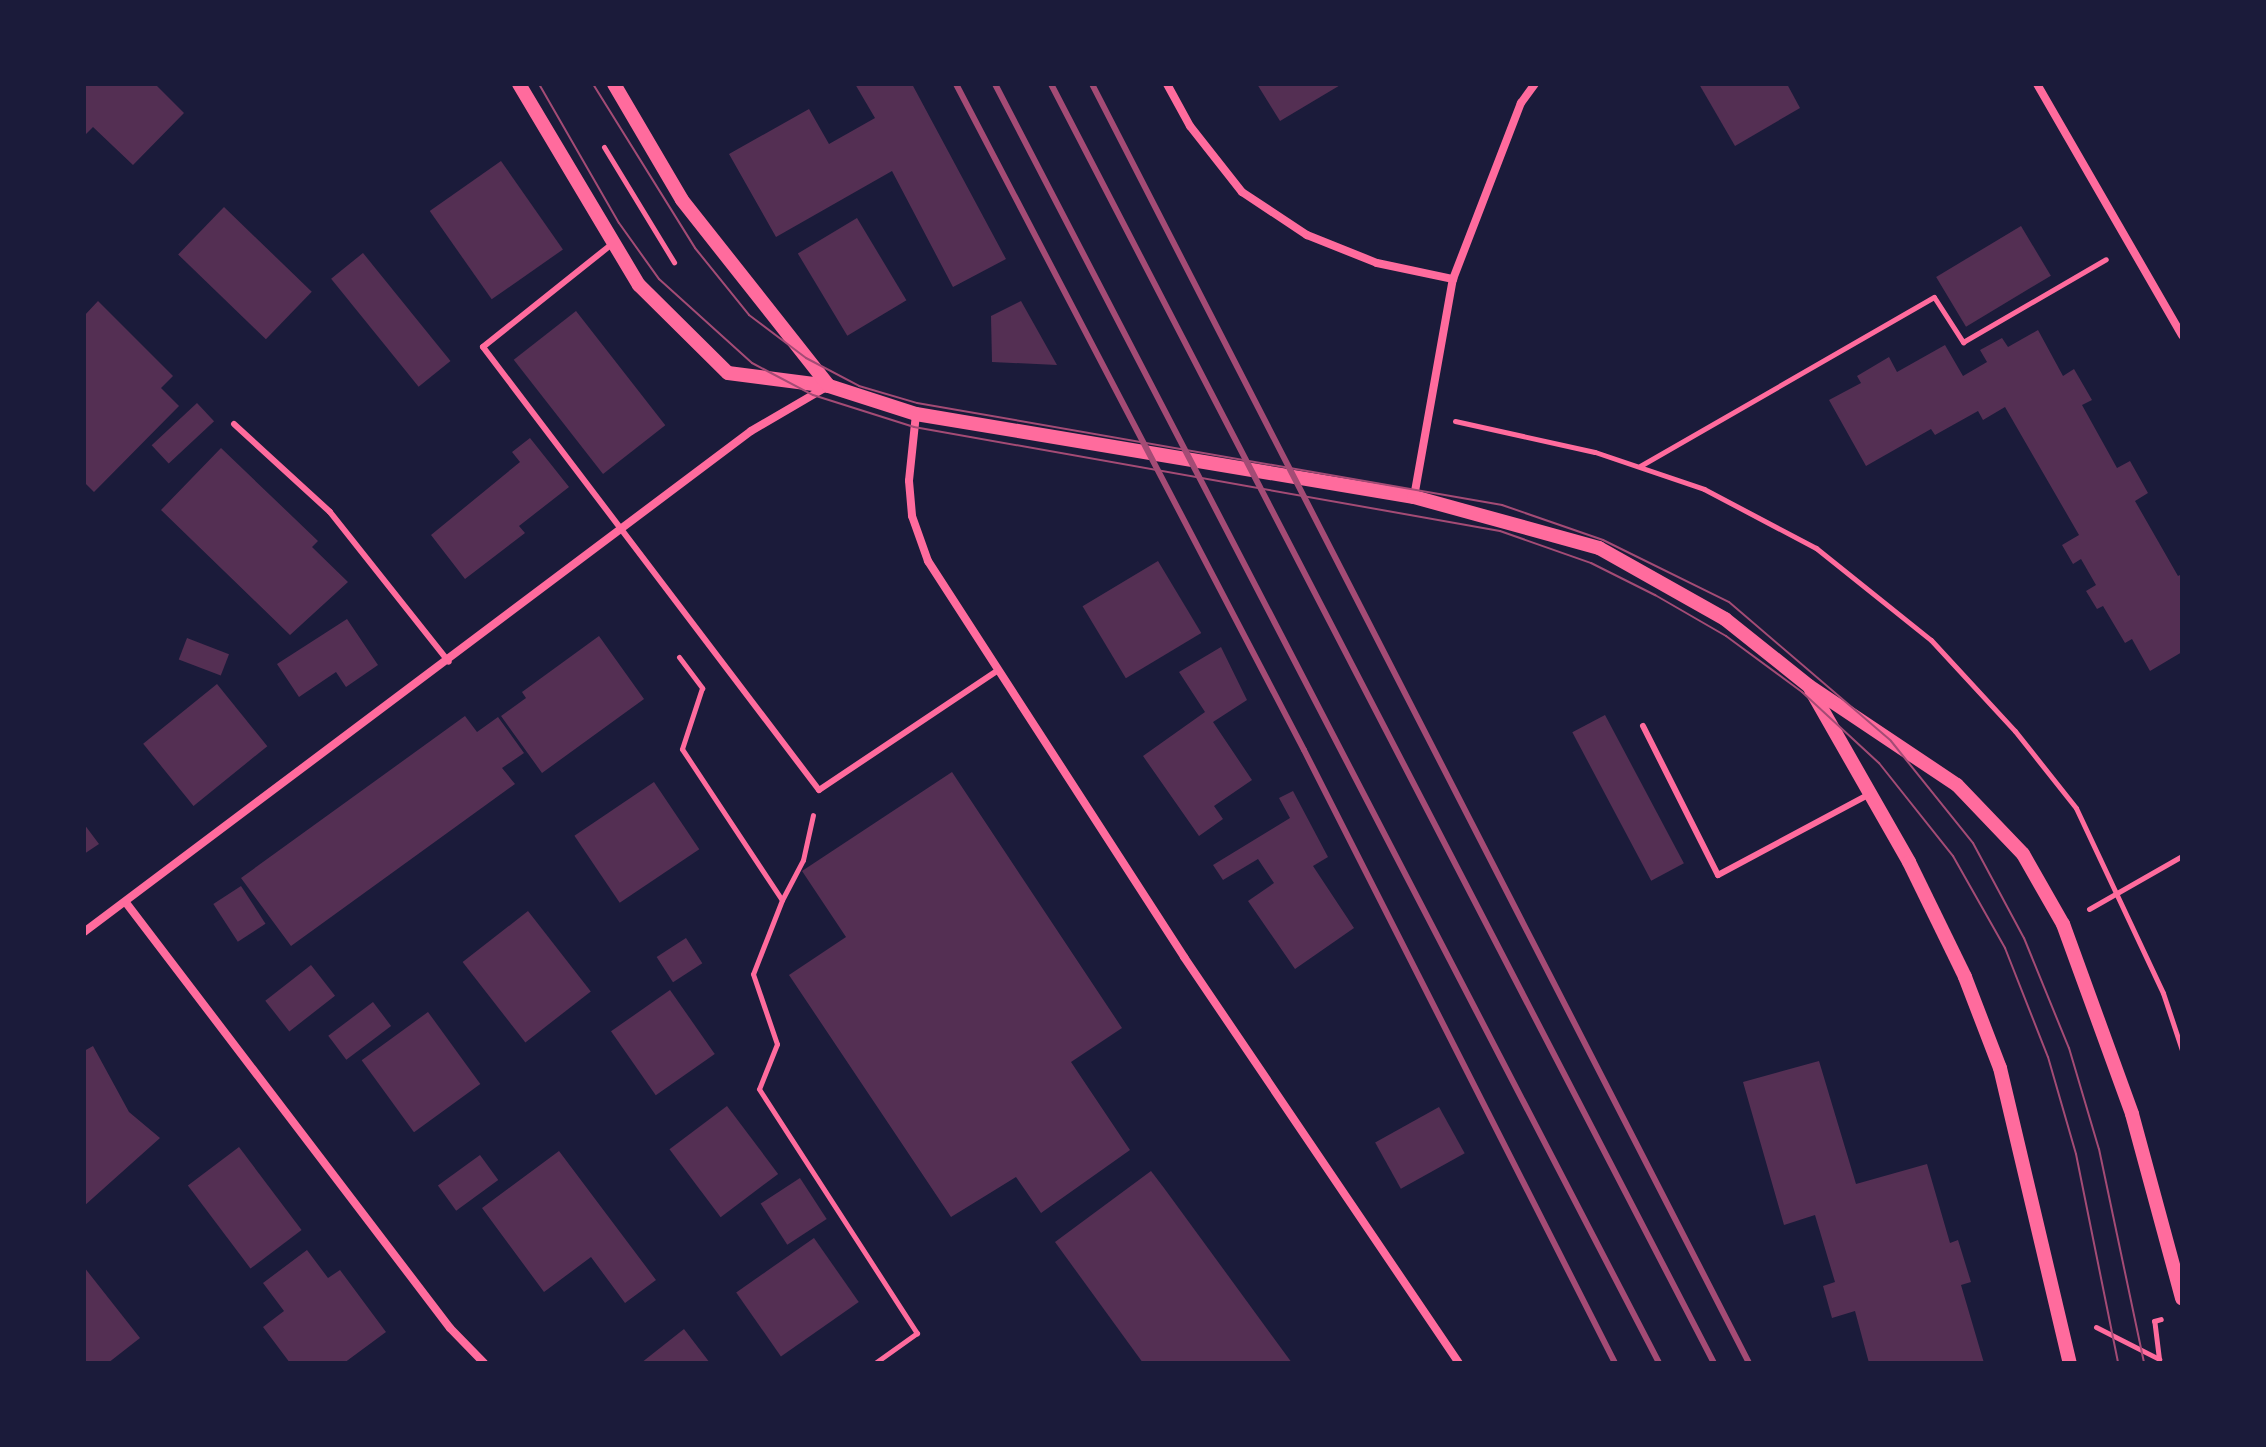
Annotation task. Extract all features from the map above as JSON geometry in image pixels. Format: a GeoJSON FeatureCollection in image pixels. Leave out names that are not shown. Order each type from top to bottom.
{"type":"FeatureCollection","features":[{"type":"Feature","properties":{"kind":"street"},"geometry":{"type":"LineString","coordinates":[[519,84],[639,285],[728,373],[829,386],[916,414],[1414,497],[1599,548],[1725,619],[1809,686],[1957,785],[2023,854],[2063,924],[2132,1114],[2182,1298]]}},
{"type":"Feature","properties":{"kind":"street"},"geometry":{"type":"LineString","coordinates":[[614,84],[682,200],[829,386]]}},
{"type":"Feature","properties":{"kind":"street"},"geometry":{"type":"LineString","coordinates":[[1167,84],[1190,126],[1242,192],[1307,235],[1377,263],[1453,279]]}},
{"type":"Feature","properties":{"kind":"street"},"geometry":{"type":"LineString","coordinates":[[1414,497],[1453,279],[1521,103],[1535,84]]}},
{"type":"Feature","properties":{"kind":"street"},"geometry":{"type":"LineString","coordinates":[[2037,84],[2182,335]]}},
{"type":"Feature","properties":{"kind":"street"},"geometry":{"type":"LineString","coordinates":[[84,932],[127,904],[751,431],[829,386]]}},
{"type":"Feature","properties":{"kind":"street"},"geometry":{"type":"LineString","coordinates":[[916,414],[909,481],[912,516],[928,561],[997,671],[1459,1363]]}},
{"type":"Feature","properties":{"kind":"street"},"geometry":{"type":"LineString","coordinates":[[1809,686],[1870,794],[1965,977],[2000,1068],[2070,1363]]}},
{"type":"Feature","properties":{"kind":"street"},"geometry":{"type":"LineString","coordinates":[[127,904],[450,1328],[484,1363]]}},
{"type":"Feature","properties":{"kind":"lane"},"geometry":{"type":"LineString","coordinates":[[612,244],[483,347],[623,527],[819,790],[997,671]]}},
{"type":"Feature","properties":{"kind":"lane"},"geometry":{"type":"LineString","coordinates":[[234,424],[330,512],[449,662]]}},
{"type":"Feature","properties":{"kind":"lane"},"geometry":{"type":"LineString","coordinates":[[1643,726],[1718,875],[1870,794]]}},
{"type":"Feature","properties":{"kind":"path"},"geometry":{"type":"LineString","coordinates":[[604,147],[674,262]]}},
{"type":"Feature","properties":{"kind":"path"},"geometry":{"type":"LineString","coordinates":[[639,285],[712,238]]}},
{"type":"Feature","properties":{"kind":"path"},"geometry":{"type":"LineString","coordinates":[[1639,467],[1934,297],[1963,342],[2130,246]]}},
{"type":"Feature","properties":{"kind":"path"},"geometry":{"type":"LineString","coordinates":[[1428,417],[1508,431],[1639,467],[1704,489],[1816,548],[1931,640],[2015,731],[2076,808],[2163,993],[2182,1050]]}},
{"type":"Feature","properties":{"kind":"path"},"geometry":{"type":"LineString","coordinates":[[674,649],[702,688],[682,749],[782,900]]}},
{"type":"Feature","properties":{"kind":"path"},"geometry":{"type":"LineString","coordinates":[[819,790],[803,860],[782,900],[753,974],[777,1044],[759,1089],[917,1333],[875,1363]]}},
{"type":"Feature","properties":{"kind":"path"},"geometry":{"type":"LineString","coordinates":[[2063,924],[2182,856]]}},
{"type":"Feature","properties":{"kind":"path"},"geometry":{"type":"LineString","coordinates":[[2097,1340],[2096,1324],[2159,1359],[2154,1321],[2168,1318]]}},
{"type":"Feature","properties":{"kind":"building"},"geometry":{"type":"Polygon","coordinates":[[[84,84],[155,84],[184,113],[133,165],[93,127],[84,136],[84,84]]]}},
{"type":"Feature","properties":{"kind":"building"},"geometry":{"type":"Polygon","coordinates":[[[855,84],[912,84],[1006,259],[953,287],[892,171],[776,237],[729,154],[809,109],[829,144],[875,118],[855,84]]]}},
{"type":"Feature","properties":{"kind":"building"},"geometry":{"type":"Polygon","coordinates":[[[1257,84],[1342,84],[1280,121],[1257,84]]]}},
{"type":"Feature","properties":{"kind":"building"},"geometry":{"type":"Polygon","coordinates":[[[1699,84],[1787,84],[1800,108],[1735,146],[1699,84]]]}},
{"type":"Feature","properties":{"kind":"building"},"geometry":{"type":"Polygon","coordinates":[[[501,161],[563,249],[492,299],[430,211],[501,161]]]}},
{"type":"Feature","properties":{"kind":"building"},"geometry":{"type":"Polygon","coordinates":[[[224,207],[312,292],[266,339],[178,254],[224,207]]]}},
{"type":"Feature","properties":{"kind":"building"},"geometry":{"type":"Polygon","coordinates":[[[857,218],[906,300],[847,336],[798,254],[857,218]]]}},
{"type":"Feature","properties":{"kind":"building"},"geometry":{"type":"Polygon","coordinates":[[[2021,226],[2051,276],[1966,327],[1936,277],[2021,226]]]}},
{"type":"Feature","properties":{"kind":"building"},"geometry":{"type":"Polygon","coordinates":[[[363,253],[450,361],[419,387],[331,279],[363,253]]]}},
{"type":"Feature","properties":{"kind":"building"},"geometry":{"type":"Polygon","coordinates":[[[98,301],[173,376],[161,388],[179,406],[94,492],[84,482],[84,316],[98,301]]]}},
{"type":"Feature","properties":{"kind":"building"},"geometry":{"type":"Polygon","coordinates":[[[1021,301],[1057,365],[992,362],[991,316],[1021,301]]]}},
{"type":"Feature","properties":{"kind":"building"},"geometry":{"type":"Polygon","coordinates":[[[576,311],[665,425],[603,474],[514,360],[576,311]]]}},
{"type":"Feature","properties":{"kind":"building"},"geometry":{"type":"Polygon","coordinates":[[[2038,330],[2063,376],[2074,369],[2092,400],[2082,405],[2117,468],[2130,461],[2148,493],[2135,501],[2178,576],[2182,574],[2182,652],[2150,671],[2132,639],[2125,643],[2103,606],[2097,609],[2086,591],[2096,585],[2081,559],[2073,564],[2062,545],[2079,535],[2005,407],[1983,420],[1978,411],[1935,435],[1931,429],[1866,466],[1829,400],[1861,383],[1857,376],[1889,357],[1897,372],[1945,345],[1963,376],[1987,362],[1980,350],[2002,338],[2008,347],[2038,330]]]}},
{"type":"Feature","properties":{"kind":"building"},"geometry":{"type":"Polygon","coordinates":[[[197,403],[214,421],[169,464],[152,445],[197,403]]]}},
{"type":"Feature","properties":{"kind":"building"},"geometry":{"type":"Polygon","coordinates":[[[530,438],[569,487],[519,526],[525,533],[465,579],[431,535],[520,462],[512,452],[530,438]]]}},
{"type":"Feature","properties":{"kind":"building"},"geometry":{"type":"Polygon","coordinates":[[[221,448],[318,541],[312,547],[348,582],[290,635],[161,510],[221,448]]]}},
{"type":"Feature","properties":{"kind":"building"},"geometry":{"type":"Polygon","coordinates":[[[1158,561],[1201,633],[1126,678],[1083,606],[1158,561]]]}},
{"type":"Feature","properties":{"kind":"building"},"geometry":{"type":"Polygon","coordinates":[[[347,619],[378,665],[346,687],[336,672],[299,697],[277,664],[347,619]]]}},
{"type":"Feature","properties":{"kind":"building"},"geometry":{"type":"Polygon","coordinates":[[[599,636],[644,699],[542,773],[501,716],[526,698],[522,692],[599,636]]]}},
{"type":"Feature","properties":{"kind":"building"},"geometry":{"type":"Polygon","coordinates":[[[187,638],[229,654],[221,676],[179,659],[187,638]]]}},
{"type":"Feature","properties":{"kind":"building"},"geometry":{"type":"Polygon","coordinates":[[[1221,647],[1247,700],[1213,722],[1252,780],[1214,806],[1223,819],[1199,836],[1143,756],[1205,712],[1179,672],[1221,647]]]}},
{"type":"Feature","properties":{"kind":"building"},"geometry":{"type":"Polygon","coordinates":[[[217,684],[267,746],[194,806],[143,744],[217,684]]]}},
{"type":"Feature","properties":{"kind":"building"},"geometry":{"type":"Polygon","coordinates":[[[1605,715],[1684,863],[1651,881],[1572,732],[1605,715]]]}},
{"type":"Feature","properties":{"kind":"building"},"geometry":{"type":"Polygon","coordinates":[[[465,716],[477,732],[498,717],[524,753],[502,768],[515,784],[291,946],[241,878],[465,716]]]}},
{"type":"Feature","properties":{"kind":"building"},"geometry":{"type":"Polygon","coordinates":[[[952,772],[1122,1028],[1071,1062],[1130,1150],[1041,1213],[1016,1177],[951,1217],[789,975],[846,937],[802,871],[952,772]]]}},
{"type":"Feature","properties":{"kind":"building"},"geometry":{"type":"Polygon","coordinates":[[[654,782],[699,849],[620,903],[574,836],[654,782]]]}},
{"type":"Feature","properties":{"kind":"building"},"geometry":{"type":"Polygon","coordinates":[[[1293,791],[1328,857],[1313,866],[1354,928],[1295,969],[1248,901],[1274,883],[1258,859],[1223,880],[1213,865],[1290,818],[1279,798],[1293,791]]]}},
{"type":"Feature","properties":{"kind":"building"},"geometry":{"type":"Polygon","coordinates":[[[84,824],[99,844],[84,854],[84,824]]]}},
{"type":"Feature","properties":{"kind":"building"},"geometry":{"type":"Polygon","coordinates":[[[241,886],[266,924],[238,942],[213,904],[241,886]]]}},
{"type":"Feature","properties":{"kind":"building"},"geometry":{"type":"Polygon","coordinates":[[[528,911],[591,991],[525,1042],[463,962],[528,911]]]}},
{"type":"Feature","properties":{"kind":"building"},"geometry":{"type":"Polygon","coordinates":[[[686,938],[702,963],[673,982],[657,957],[686,938]]]}},
{"type":"Feature","properties":{"kind":"building"},"geometry":{"type":"Polygon","coordinates":[[[311,965],[335,996],[289,1031],[265,1001],[311,965]]]}},
{"type":"Feature","properties":{"kind":"building"},"geometry":{"type":"Polygon","coordinates":[[[670,990],[715,1054],[656,1095],[611,1031],[670,990]]]}},
{"type":"Feature","properties":{"kind":"building"},"geometry":{"type":"Polygon","coordinates":[[[373,1002],[391,1026],[346,1060],[328,1036],[373,1002]]]}},
{"type":"Feature","properties":{"kind":"building"},"geometry":{"type":"Polygon","coordinates":[[[428,1012],[480,1084],[414,1132],[362,1060],[428,1012]]]}},
{"type":"Feature","properties":{"kind":"building"},"geometry":{"type":"Polygon","coordinates":[[[93,1046],[129,1112],[160,1138],[84,1206],[84,1051],[93,1046]]]}},
{"type":"Feature","properties":{"kind":"building"},"geometry":{"type":"Polygon","coordinates":[[[1819,1061],[1856,1184],[1927,1164],[1950,1243],[1958,1240],[1971,1282],[1961,1285],[1984,1363],[1869,1363],[1855,1311],[1832,1318],[1823,1286],[1835,1282],[1815,1215],[1784,1225],[1743,1082],[1819,1061]]]}},
{"type":"Feature","properties":{"kind":"building"},"geometry":{"type":"Polygon","coordinates":[[[727,1106],[778,1174],[721,1217],[669,1149],[727,1106]]]}},
{"type":"Feature","properties":{"kind":"building"},"geometry":{"type":"Polygon","coordinates":[[[1439,1107],[1465,1153],[1401,1189],[1375,1142],[1439,1107]]]}},
{"type":"Feature","properties":{"kind":"building"},"geometry":{"type":"Polygon","coordinates":[[[239,1147],[302,1230],[250,1269],[188,1186],[239,1147]]]}},
{"type":"Feature","properties":{"kind":"building"},"geometry":{"type":"Polygon","coordinates":[[[559,1151],[656,1280],[625,1303],[591,1257],[544,1292],[482,1208],[559,1151]]]}},
{"type":"Feature","properties":{"kind":"building"},"geometry":{"type":"Polygon","coordinates":[[[480,1155],[498,1180],[456,1211],[438,1186],[480,1155]]]}},
{"type":"Feature","properties":{"kind":"building"},"geometry":{"type":"Polygon","coordinates":[[[1151,1171],[1292,1363],[1143,1363],[1055,1242],[1151,1171]]]}},
{"type":"Feature","properties":{"kind":"building"},"geometry":{"type":"Polygon","coordinates":[[[800,1178],[827,1219],[787,1245],[761,1204],[800,1178]]]}},
{"type":"Feature","properties":{"kind":"building"},"geometry":{"type":"Polygon","coordinates":[[[814,1238],[859,1302],[781,1356],[736,1292],[814,1238]]]}},
{"type":"Feature","properties":{"kind":"building"},"geometry":{"type":"Polygon","coordinates":[[[307,1250],[328,1278],[340,1270],[386,1332],[344,1363],[290,1363],[263,1327],[284,1311],[263,1283],[307,1250]]]}},
{"type":"Feature","properties":{"kind":"building"},"geometry":{"type":"Polygon","coordinates":[[[84,1267],[140,1338],[108,1363],[84,1363],[84,1267]]]}},
{"type":"Feature","properties":{"kind":"building"},"geometry":{"type":"Polygon","coordinates":[[[684,1329],[710,1363],[641,1363],[684,1329]]]}},
{"type":"Feature","properties":{"kind":"tram line"},"geometry":{"type":"LineString","coordinates":[[539,84],[619,223],[659,279],[752,363],[813,395],[914,427],[1500,531],[1591,563],[1655,595],[1726,636],[1802,692],[1879,763],[1953,856],[2005,948],[2048,1057],[2076,1154],[2118,1363]]}},
{"type":"Feature","properties":{"kind":"tram line"},"geometry":{"type":"LineString","coordinates":[[593,84],[695,248],[749,315],[806,358],[859,386],[917,403],[1502,505],[1603,540],[1729,602],[1891,741],[1973,843],[2024,938],[2069,1048],[2099,1149],[2144,1363]]}},
{"type":"Feature","properties":{"kind":"railway"},"geometry":{"type":"LineString","coordinates":[[956,84],[1304,750],[1615,1363]]}},
{"type":"Feature","properties":{"kind":"railway"},"geometry":{"type":"LineString","coordinates":[[995,84],[1659,1363]]}},
{"type":"Feature","properties":{"kind":"railway"},"geometry":{"type":"LineString","coordinates":[[1051,84],[1714,1363]]}},
{"type":"Feature","properties":{"kind":"railway"},"geometry":{"type":"LineString","coordinates":[[1092,84],[1749,1363]]}}]}
